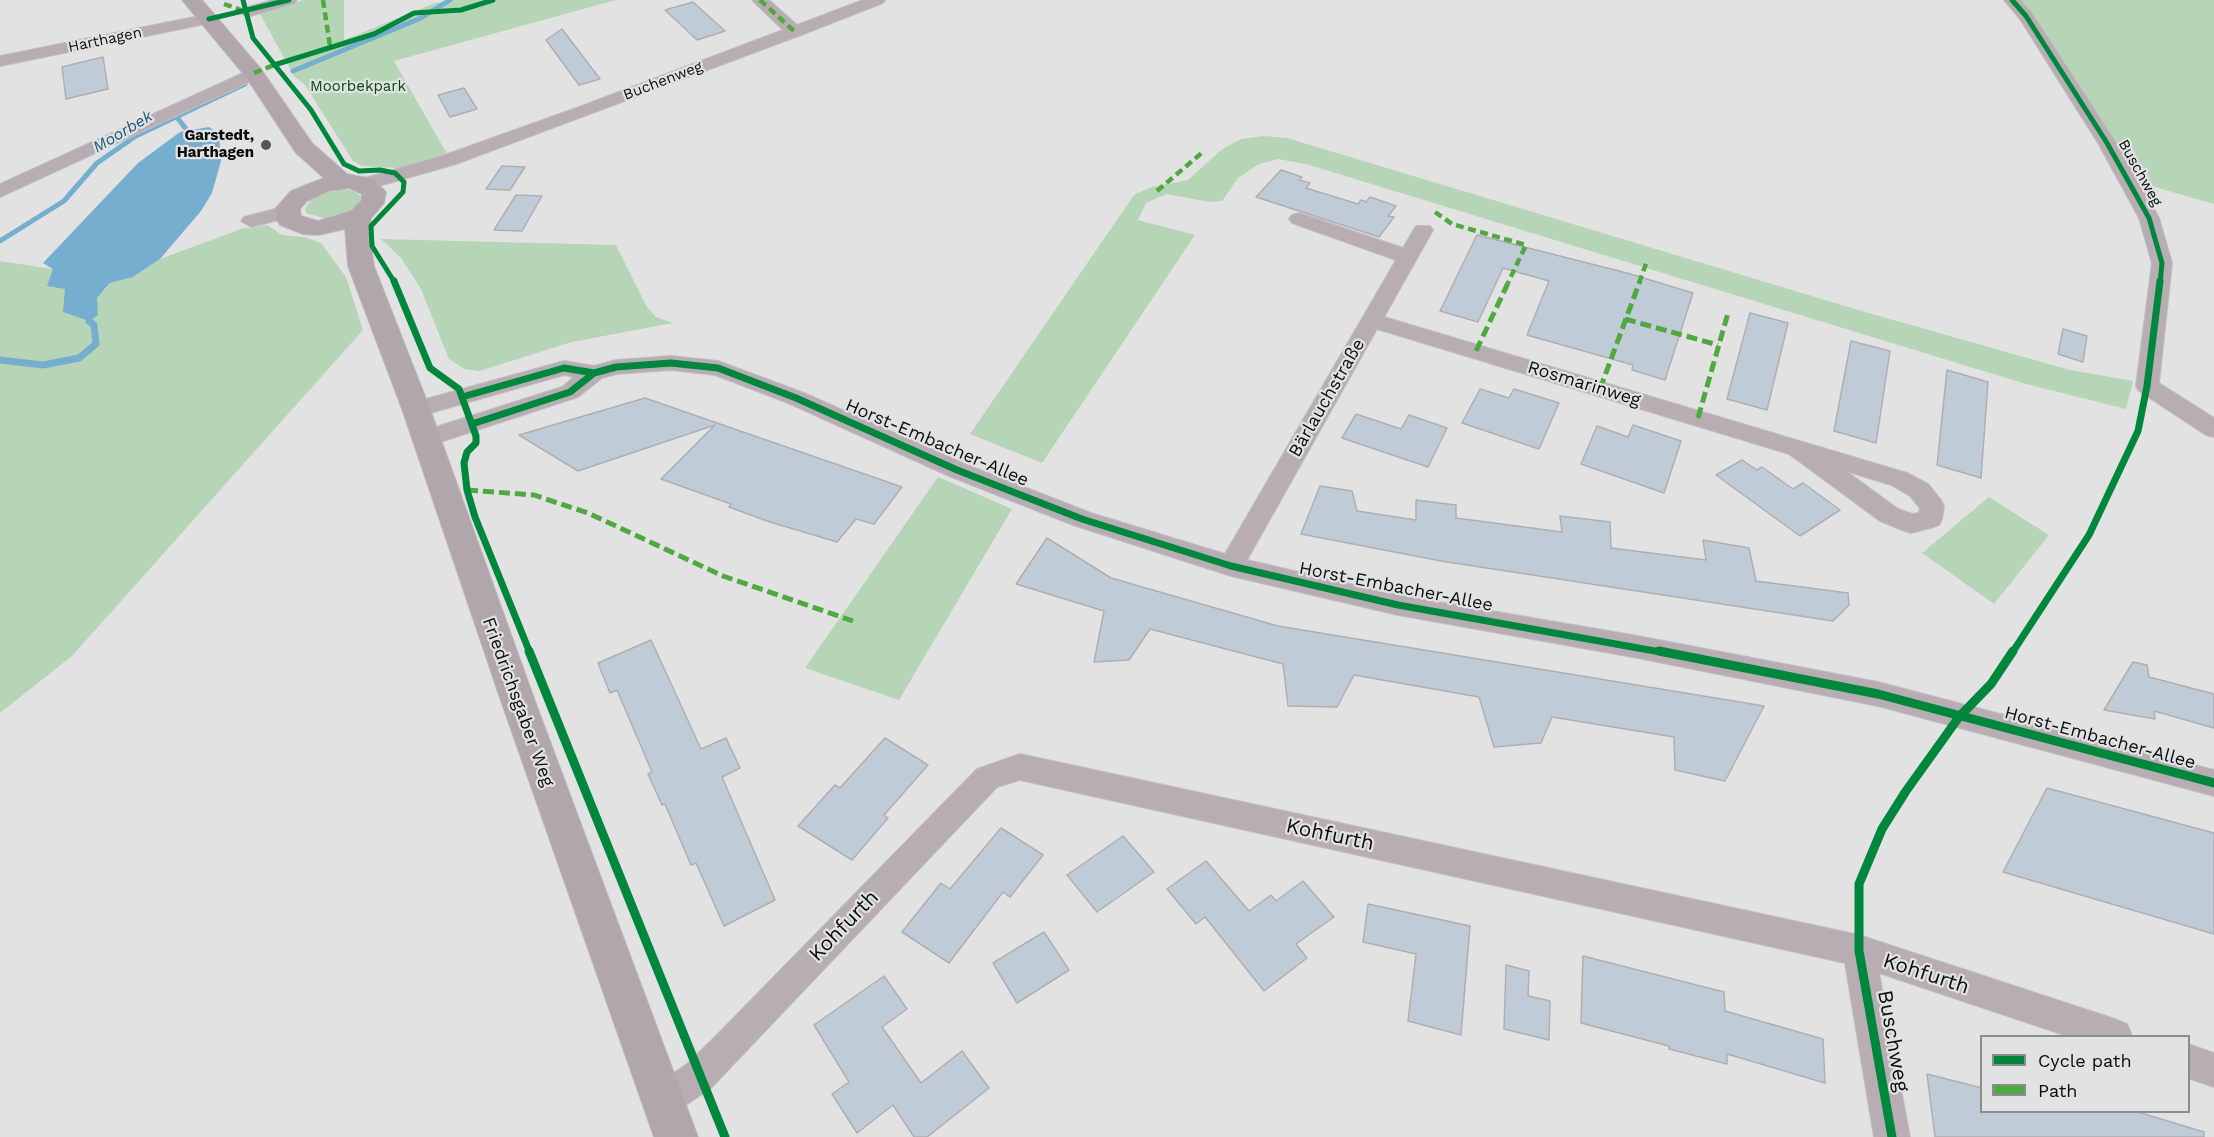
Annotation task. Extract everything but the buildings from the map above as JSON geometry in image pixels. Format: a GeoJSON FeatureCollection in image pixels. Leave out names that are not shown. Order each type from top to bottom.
{"type":"FeatureCollection","features":[{"type":"Feature","properties":{"kind":"main road"},"geometry":{"type":"LineString","coordinates":[[192,0],[254,73],[304,148],[342,182],[370,190],[369,208],[359,216],[335,225],[318,228],[297,225],[289,220],[287,212],[291,204],[305,192],[342,182]]}},
{"type":"Feature","properties":{"kind":"main road"},"geometry":{"type":"LineString","coordinates":[[304,148],[307,175],[305,192]]}},
{"type":"Feature","properties":{"kind":"main road","name":"Friedrichsgaber Weg"},"geometry":{"type":"LineString","coordinates":[[359,216],[357,233],[360,241],[361,266],[421,424],[676,1137]]}},
{"type":"Feature","properties":{"kind":"main road","name":"Friedrichsgaber Weg"},"geometry":{"type":"LineString","coordinates":[[318,228],[332,235],[361,266]]}},
{"type":"Feature","properties":{"kind":"street"},"geometry":{"type":"LineString","coordinates":[[247,12],[290,0]]}},
{"type":"Feature","properties":{"kind":"street"},"geometry":{"type":"LineString","coordinates":[[760,0],[795,32]]}},
{"type":"Feature","properties":{"kind":"street","name":"Buchenweg"},"geometry":{"type":"LineString","coordinates":[[370,190],[877,0]]}},
{"type":"Feature","properties":{"kind":"street","name":"Buschweg"},"geometry":{"type":"LineString","coordinates":[[2012,0],[2026,16],[2107,143],[2149,218],[2162,263],[2147,386],[2214,429]]}},
{"type":"Feature","properties":{"kind":"street","name":"Harthagen"},"geometry":{"type":"LineString","coordinates":[[0,61],[209,19]]}},
{"type":"Feature","properties":{"kind":"street"},"geometry":{"type":"LineString","coordinates":[[0,191],[254,73]]}},
{"type":"Feature","properties":{"kind":"street"},"geometry":{"type":"LineString","coordinates":[[251,221],[287,212]]}},
{"type":"Feature","properties":{"kind":"street"},"geometry":{"type":"LineString","coordinates":[[1299,219],[1408,257]]}},
{"type":"Feature","properties":{"kind":"street","name":"Bärlauchstraße"},"geometry":{"type":"LineString","coordinates":[[1231,566],[1423,230]]}},
{"type":"Feature","properties":{"kind":"street","name":"Rosmarinweg"},"geometry":{"type":"LineString","coordinates":[[1372,320],[1797,448],[1899,479],[1919,490],[1932,506],[1930,519],[1911,524],[1889,516],[1797,448]]}},
{"type":"Feature","properties":{"kind":"street","name":"Horst-Embacher-Allee"},"geometry":{"type":"LineString","coordinates":[[421,424],[570,392],[594,373],[648,363],[694,364],[718,368],[796,398],[957,470],[1082,519],[1231,566],[1398,605],[1638,647],[1878,694],[2214,783]]}},
{"type":"Feature","properties":{"kind":"street","name":"Kohfurth"},"geometry":{"type":"LineString","coordinates":[[662,1101],[699,1076],[987,778],[1020,767],[1859,951],[2112,1035]]}},
{"type":"Feature","properties":{"kind":"street","name":"Buschweg"},"geometry":{"type":"LineString","coordinates":[[1859,951],[1892,1137]]}},
{"type":"Feature","properties":{"kind":"street"},"geometry":{"type":"LineString","coordinates":[[2190,1062],[2214,1070]]}},
{"type":"Feature","properties":{"kind":"green space","name":"Moorbekpark"},"geometry":{"type":"Polygon","coordinates":[[[304,0],[344,0],[344,40],[435,3],[453,0],[616,0],[394,61],[447,154],[399,168],[362,166],[353,161],[305,85],[294,76],[260,14],[304,0]]]}},
{"type":"Feature","properties":{"kind":"green space"},"geometry":{"type":"Polygon","coordinates":[[[2020,0],[2214,0],[2214,204],[2141,183],[2036,17],[2020,0]]]}},
{"type":"Feature","properties":{"kind":"green space"},"geometry":{"type":"Polygon","coordinates":[[[1264,136],[1287,138],[1865,312],[2070,370],[2133,381],[2126,409],[2026,384],[1306,164],[1278,159],[1259,164],[1238,178],[1222,201],[1210,202],[1167,194],[1146,203],[1138,220],[1195,235],[1042,463],[970,434],[1134,195],[1152,187],[1188,180],[1221,150],[1241,139],[1264,136]]]}},
{"type":"Feature","properties":{"kind":"green space"},"geometry":{"type":"Polygon","coordinates":[[[352,190],[361,196],[358,206],[352,210],[326,219],[306,213],[305,209],[311,200],[327,192],[352,190]]]}},
{"type":"Feature","properties":{"kind":"green space"},"geometry":{"type":"Polygon","coordinates":[[[267,225],[282,235],[304,237],[321,243],[346,277],[363,330],[72,656],[0,713],[0,261],[53,269],[66,289],[97,298],[111,283],[133,277],[160,259],[241,229],[267,225]]]}},
{"type":"Feature","properties":{"kind":"green space"},"geometry":{"type":"Polygon","coordinates":[[[381,239],[616,245],[647,307],[656,317],[673,323],[572,342],[479,371],[464,369],[449,359],[421,289],[401,258],[381,239]]]}},
{"type":"Feature","properties":{"kind":"green space"},"geometry":{"type":"Polygon","coordinates":[[[938,477],[1012,509],[899,700],[805,668],[938,477]]]}},
{"type":"Feature","properties":{"kind":"green space"},"geometry":{"type":"Polygon","coordinates":[[[1989,497],[2049,535],[1994,604],[1922,553],[1989,497]]]}},
{"type":"Feature","properties":{"kind":"water"},"geometry":{"type":"Polygon","coordinates":[[[209,127],[219,134],[221,161],[212,193],[201,211],[160,259],[133,277],[110,283],[97,298],[98,315],[89,321],[63,312],[65,289],[47,286],[53,269],[43,263],[138,163],[180,132],[209,127]]]}},
{"type":"Feature","properties":{"kind":"waterway","name":"Moorbek"},"geometry":{"type":"LineString","coordinates":[[293,71],[421,18],[450,0]]}},
{"type":"Feature","properties":{"kind":"waterway","name":"Moorbek"},"geometry":{"type":"LineString","coordinates":[[177,117],[245,84]]}},
{"type":"Feature","properties":{"kind":"waterway","name":"Moorbek"},"geometry":{"type":"LineString","coordinates":[[0,241],[64,201],[97,163],[136,136],[177,117]]}},
{"type":"Feature","properties":{"kind":"waterway"},"geometry":{"type":"LineString","coordinates":[[177,117],[186,129]]}},
{"type":"Feature","properties":{"kind":"waterway"},"geometry":{"type":"LineString","coordinates":[[0,360],[43,365],[79,358],[96,344],[94,325],[89,321]]}},
{"type":"Feature","properties":{"kind":"marked path"},"geometry":{"type":"LineString","coordinates":[[323,0],[330,46]]}},
{"type":"Feature","properties":{"kind":"marked path"},"geometry":{"type":"LineString","coordinates":[[760,0],[795,32]]}},
{"type":"Feature","properties":{"kind":"marked path"},"geometry":{"type":"LineString","coordinates":[[224,4],[241,10]]}},
{"type":"Feature","properties":{"kind":"marked path"},"geometry":{"type":"LineString","coordinates":[[254,73],[279,63]]}},
{"type":"Feature","properties":{"kind":"marked path"},"geometry":{"type":"LineString","coordinates":[[1157,191],[1204,151]]}},
{"type":"Feature","properties":{"kind":"marked path"},"geometry":{"type":"LineString","coordinates":[[1435,212],[1452,224],[1526,245],[1476,351]]}},
{"type":"Feature","properties":{"kind":"marked path"},"geometry":{"type":"LineString","coordinates":[[1600,389],[1647,261]]}},
{"type":"Feature","properties":{"kind":"marked path"},"geometry":{"type":"LineString","coordinates":[[1698,418],[1728,313]]}},
{"type":"Feature","properties":{"kind":"marked path"},"geometry":{"type":"LineString","coordinates":[[1625,319],[1718,345]]}},
{"type":"Feature","properties":{"kind":"marked path"},"geometry":{"type":"LineString","coordinates":[[467,490],[534,495],[588,513],[723,576],[853,621]]}},
{"type":"Feature","properties":{"kind":"cycle path"},"geometry":{"type":"LineString","coordinates":[[243,0],[253,38],[311,110],[344,164],[359,171],[380,170],[395,173],[404,182],[403,192],[371,226],[372,246],[397,286],[430,368],[459,389],[476,436],[476,443],[467,452],[464,463],[467,490],[475,517],[725,1137]]}},
{"type":"Feature","properties":{"kind":"cycle path"},"geometry":{"type":"LineString","coordinates":[[209,19],[289,0]]}},
{"type":"Feature","properties":{"kind":"cycle path"},"geometry":{"type":"LineString","coordinates":[[274,65],[374,34],[414,13],[429,10],[461,10],[493,0]]}},
{"type":"Feature","properties":{"kind":"cycle path"},"geometry":{"type":"LineString","coordinates":[[1892,1137],[1859,951],[1859,884],[1882,829],[1906,791],[1959,717],[1991,684],[2089,535],[2113,488],[2138,431],[2147,386],[2162,263],[2149,218],[2107,143],[2026,16],[2012,0]]}},
{"type":"Feature","properties":{"kind":"cycle path"},"geometry":{"type":"LineString","coordinates":[[462,397],[564,368],[594,373],[616,367],[671,363],[718,368],[796,398],[957,470],[1082,519],[1231,566],[1398,605],[1638,647],[1878,694],[2214,783]]}},
{"type":"Feature","properties":{"kind":"cycle path"},"geometry":{"type":"LineString","coordinates":[[472,424],[570,392],[594,373]]}},
{"type":"Feature","properties":{"kind":"place","name":"Garstedt, Harthagen"},"geometry":{"type":"Point","coordinates":[266,145]}}]}
